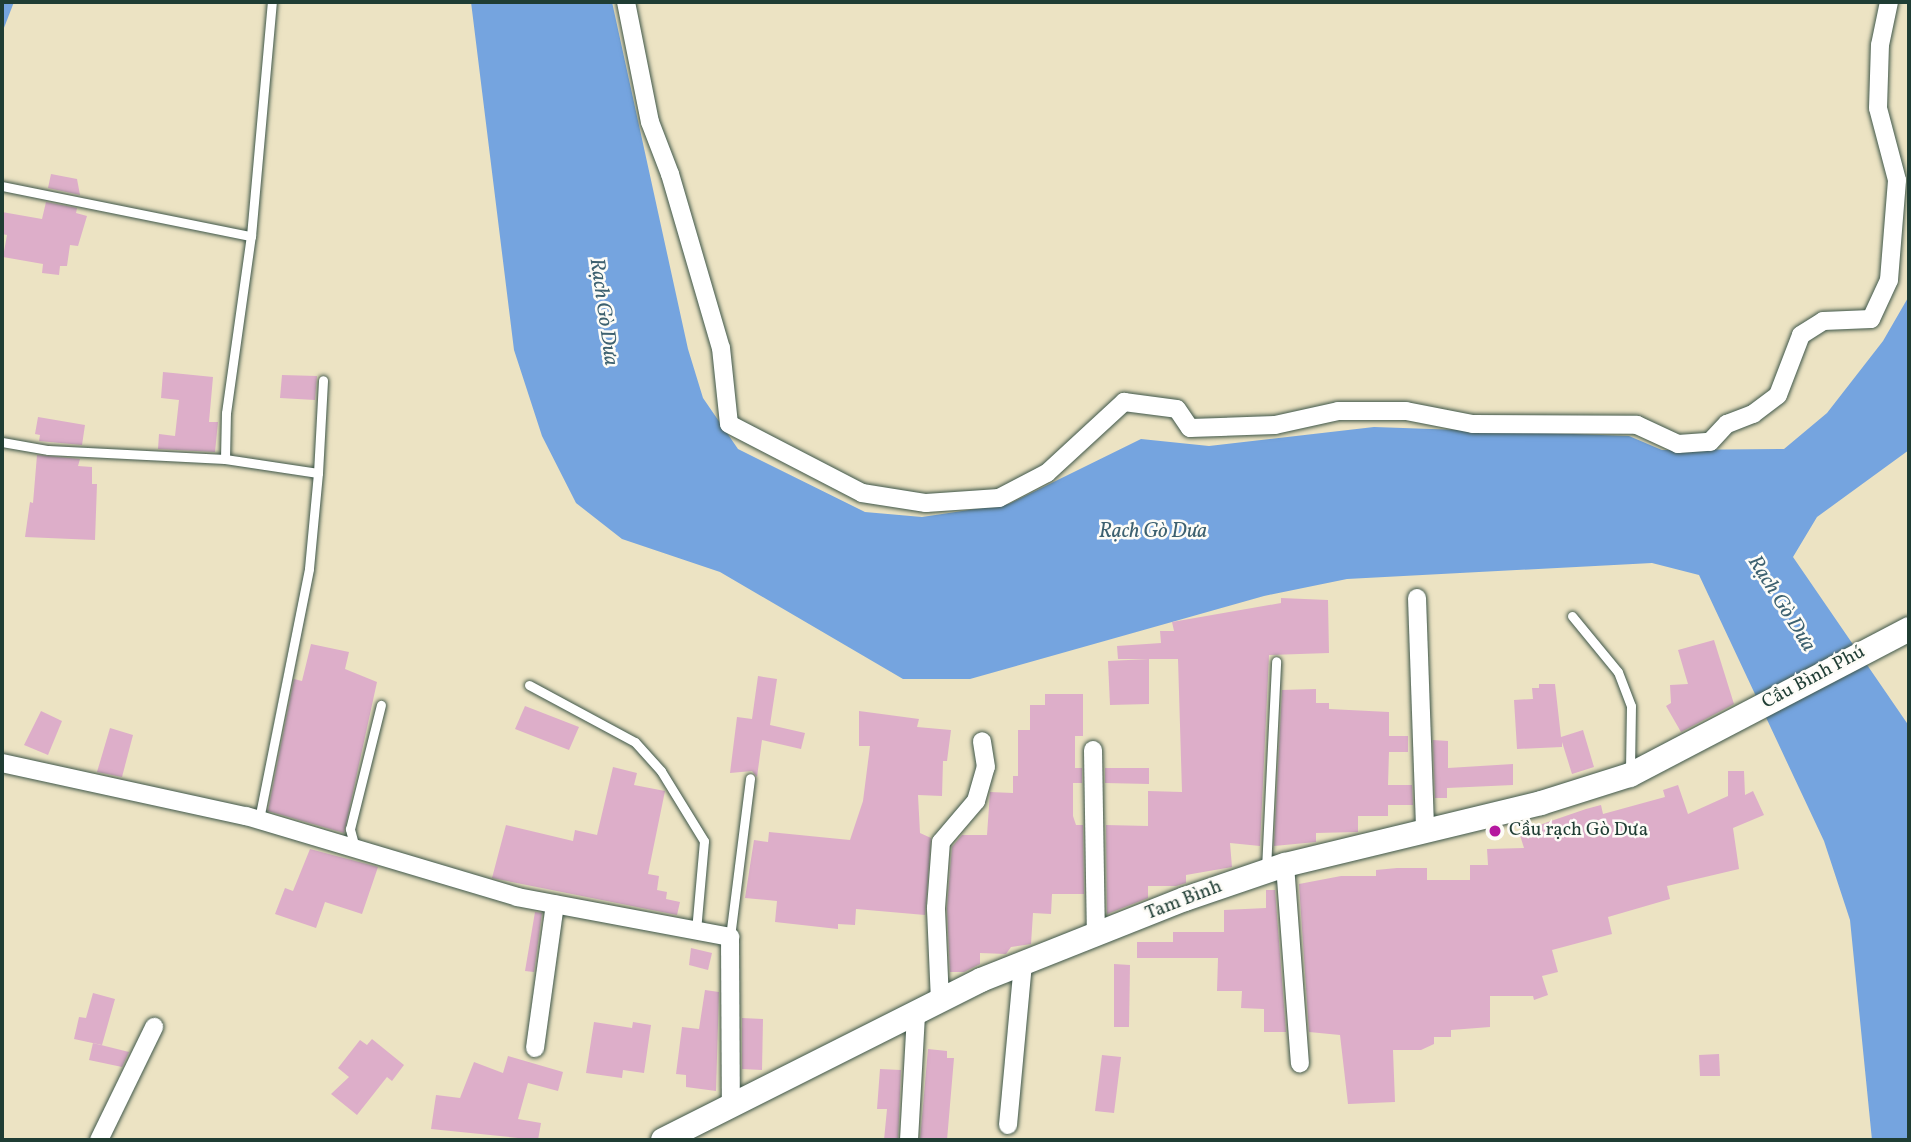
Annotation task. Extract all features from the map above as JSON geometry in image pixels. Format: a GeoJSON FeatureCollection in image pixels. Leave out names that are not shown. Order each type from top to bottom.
{"type":"FeatureCollection","features":[{"type":"Feature","properties":{"kind":"main road","name":"Cầu Bình Phú"},"geometry":{"type":"LineString","coordinates":[[1727,724],[1905,631]]}},
{"type":"Feature","properties":{"kind":"main road","name":"Tam Bình"},"geometry":{"type":"LineString","coordinates":[[663,1140],[1023,962],[1275,868],[1541,803],[1630,775],[1727,724]]}},
{"type":"Feature","properties":{"kind":"street"},"geometry":{"type":"LineString","coordinates":[[626,2],[650,122],[670,174],[721,348],[729,424],[862,493],[926,503],[999,498],[1047,473],[1124,402],[1177,410],[1190,428],[1275,425],[1338,411],[1406,411],[1473,424],[1637,425],[1678,444],[1710,442],[1727,424],[1754,414],[1778,395],[1801,335],[1823,321],[1871,319],[1889,280],[1897,180],[1878,108],[1880,45],[1889,2]]}},
{"type":"Feature","properties":{"kind":"street"},"geometry":{"type":"LineString","coordinates":[[1417,598],[1425,831]]}},
{"type":"Feature","properties":{"kind":"street"},"geometry":{"type":"LineString","coordinates":[[940,1001],[936,908],[941,842],[976,801],[986,767],[982,741]]}},
{"type":"Feature","properties":{"kind":"street"},"geometry":{"type":"LineString","coordinates":[[1093,750],[1096,936]]}},
{"type":"Feature","properties":{"kind":"street"},"geometry":{"type":"LineString","coordinates":[[2,764],[259,820],[555,904],[730,937],[731,1106]]}},
{"type":"Feature","properties":{"kind":"street"},"geometry":{"type":"LineString","coordinates":[[1275,868],[1300,1063]]}},
{"type":"Feature","properties":{"kind":"street"},"geometry":{"type":"LineString","coordinates":[[535,1048],[555,904]]}},
{"type":"Feature","properties":{"kind":"street"},"geometry":{"type":"LineString","coordinates":[[1008,1125],[1023,962]]}},
{"type":"Feature","properties":{"kind":"street"},"geometry":{"type":"LineString","coordinates":[[909,1140],[916,1013]]}},
{"type":"Feature","properties":{"kind":"street"},"geometry":{"type":"LineString","coordinates":[[99,1140],[154,1027]]}},
{"type":"Feature","properties":{"kind":"lane"},"geometry":{"type":"LineString","coordinates":[[225,458],[226,413],[251,236],[272,2]]}},
{"type":"Feature","properties":{"kind":"lane"},"geometry":{"type":"LineString","coordinates":[[2,186],[251,236]]}},
{"type":"Feature","properties":{"kind":"lane"},"geometry":{"type":"LineString","coordinates":[[259,820],[309,569],[323,380]]}},
{"type":"Feature","properties":{"kind":"lane"},"geometry":{"type":"LineString","coordinates":[[2,442],[48,450],[225,458],[318,473]]}},
{"type":"Feature","properties":{"kind":"lane"},"geometry":{"type":"LineString","coordinates":[[1572,616],[1618,672],[1631,706],[1630,775]]}},
{"type":"Feature","properties":{"kind":"lane"},"geometry":{"type":"LineString","coordinates":[[1275,868],[1276,661]]}},
{"type":"Feature","properties":{"kind":"lane"},"geometry":{"type":"LineString","coordinates":[[529,685],[635,742],[661,771],[704,841],[696,930]]}},
{"type":"Feature","properties":{"kind":"lane"},"geometry":{"type":"LineString","coordinates":[[355,848],[350,829],[381,705]]}},
{"type":"Feature","properties":{"kind":"lane"},"geometry":{"type":"LineString","coordinates":[[730,937],[750,778]]}},
{"type":"Feature","properties":{"kind":"water"},"geometry":{"type":"Polygon","coordinates":[[[2,2],[14,2],[2,33],[2,2]]]}},
{"type":"Feature","properties":{"kind":"water","name":"Rạch Gò Dưa"},"geometry":{"type":"Polygon","coordinates":[[[471,2],[612,2],[688,349],[703,398],[738,449],[865,512],[922,517],[1009,504],[1141,439],[1209,446],[1374,427],[1629,436],[1662,450],[1784,449],[1827,413],[1883,341],[1909,296],[1909,450],[1817,517],[1793,557],[1909,726],[1909,1140],[1872,1140],[1850,920],[1824,841],[1699,575],[1652,563],[1347,579],[1264,596],[970,679],[903,679],[720,572],[622,539],[576,503],[542,436],[514,350],[471,2]]]}},
{"type":"Feature","properties":{"kind":"building"},"geometry":{"type":"Polygon","coordinates":[[[51,174],[77,179],[80,195],[48,188],[51,174]]]}},
{"type":"Feature","properties":{"kind":"building"},"geometry":{"type":"Polygon","coordinates":[[[46,202],[77,208],[76,213],[87,216],[78,246],[70,245],[67,266],[60,266],[59,275],[42,273],[43,264],[3,257],[7,235],[2,234],[2,212],[42,219],[46,202]]]}},
{"type":"Feature","properties":{"kind":"building"},"geometry":{"type":"Polygon","coordinates":[[[163,372],[213,377],[209,422],[218,422],[215,452],[158,449],[159,434],[175,436],[179,400],[161,398],[163,372]]]}},
{"type":"Feature","properties":{"kind":"building"},"geometry":{"type":"Polygon","coordinates":[[[282,375],[317,376],[315,400],[280,398],[282,375]]]}},
{"type":"Feature","properties":{"kind":"building"},"geometry":{"type":"Polygon","coordinates":[[[38,417],[85,425],[82,445],[39,441],[40,435],[35,434],[38,417]]]}},
{"type":"Feature","properties":{"kind":"building"},"geometry":{"type":"Polygon","coordinates":[[[37,455],[80,459],[78,466],[92,467],[92,484],[97,484],[95,540],[25,537],[30,502],[33,503],[37,455]]]}},
{"type":"Feature","properties":{"kind":"building"},"geometry":{"type":"Polygon","coordinates":[[[1281,598],[1328,600],[1329,653],[1269,655],[1260,846],[1230,843],[1232,867],[1186,875],[1186,883],[1176,886],[1148,886],[1148,898],[1107,914],[1106,825],[1148,826],[1148,791],[1182,792],[1178,659],[1118,659],[1117,646],[1161,643],[1160,631],[1174,631],[1172,622],[1281,603],[1281,598]]]}},
{"type":"Feature","properties":{"kind":"building"},"geometry":{"type":"Polygon","coordinates":[[[1714,640],[1734,704],[1681,732],[1666,706],[1671,703],[1670,685],[1688,684],[1678,650],[1714,640]]]}},
{"type":"Feature","properties":{"kind":"building"},"geometry":{"type":"Polygon","coordinates":[[[311,644],[349,652],[345,669],[377,682],[344,833],[268,811],[294,679],[302,681],[311,644]]]}},
{"type":"Feature","properties":{"kind":"building"},"geometry":{"type":"Polygon","coordinates":[[[1149,659],[1149,704],[1110,705],[1108,661],[1149,659]]]}},
{"type":"Feature","properties":{"kind":"building"},"geometry":{"type":"Polygon","coordinates":[[[758,676],[777,679],[770,725],[805,733],[801,749],[762,740],[757,777],[752,771],[730,773],[737,717],[752,719],[758,676]]]}},
{"type":"Feature","properties":{"kind":"building"},"geometry":{"type":"Polygon","coordinates":[[[1539,684],[1555,684],[1561,737],[1583,730],[1594,767],[1572,774],[1562,742],[1562,747],[1517,749],[1514,700],[1533,699],[1532,688],[1539,688],[1539,684]]]}},
{"type":"Feature","properties":{"kind":"building"},"geometry":{"type":"Polygon","coordinates":[[[1316,689],[1316,703],[1329,703],[1329,709],[1389,712],[1389,736],[1408,736],[1408,752],[1389,752],[1388,785],[1412,785],[1413,805],[1388,805],[1388,816],[1358,816],[1358,832],[1316,833],[1316,842],[1274,846],[1282,690],[1316,689]]]}},
{"type":"Feature","properties":{"kind":"building"},"geometry":{"type":"Polygon","coordinates":[[[1045,694],[1083,694],[1083,736],[1075,736],[1075,768],[1082,768],[1082,783],[1073,783],[1073,816],[1076,825],[1083,825],[1084,894],[1052,894],[1051,914],[1033,913],[1031,944],[1011,947],[1006,954],[980,953],[980,964],[964,972],[950,972],[947,908],[952,847],[962,835],[987,835],[990,792],[1013,793],[1013,776],[1018,776],[1018,730],[1030,730],[1030,705],[1045,705],[1045,694]]]}},
{"type":"Feature","properties":{"kind":"building"},"geometry":{"type":"Polygon","coordinates":[[[525,706],[579,727],[569,750],[515,729],[525,706]]]}},
{"type":"Feature","properties":{"kind":"building"},"geometry":{"type":"Polygon","coordinates":[[[41,711],[62,721],[48,755],[24,745],[41,711]]]}},
{"type":"Feature","properties":{"kind":"building"},"geometry":{"type":"Polygon","coordinates":[[[859,711],[919,719],[917,727],[951,730],[947,761],[943,761],[942,796],[918,795],[920,833],[931,838],[925,915],[856,909],[855,925],[838,924],[838,929],[775,922],[777,901],[745,898],[754,840],[768,842],[769,832],[850,840],[863,801],[870,746],[859,746],[859,711]]]}},
{"type":"Feature","properties":{"kind":"building"},"geometry":{"type":"Polygon","coordinates":[[[110,728],[133,735],[122,777],[97,772],[110,728]]]}},
{"type":"Feature","properties":{"kind":"building"},"geometry":{"type":"Polygon","coordinates":[[[1433,740],[1448,741],[1448,768],[1513,764],[1513,785],[1447,788],[1447,798],[1435,798],[1433,740]]]}},
{"type":"Feature","properties":{"kind":"building"},"geometry":{"type":"Polygon","coordinates":[[[613,767],[637,773],[634,785],[665,791],[648,874],[659,876],[657,890],[667,892],[666,899],[680,902],[677,915],[492,878],[506,825],[573,841],[575,830],[597,835],[613,767]]]}},
{"type":"Feature","properties":{"kind":"building"},"geometry":{"type":"Polygon","coordinates":[[[1105,768],[1149,768],[1149,784],[1105,783],[1105,768]]]}},
{"type":"Feature","properties":{"kind":"building"},"geometry":{"type":"Polygon","coordinates":[[[1728,771],[1744,771],[1745,795],[1753,791],[1764,815],[1733,828],[1739,869],[1667,886],[1670,899],[1608,917],[1612,934],[1552,950],[1558,972],[1542,976],[1548,995],[1534,1000],[1533,996],[1490,996],[1490,1027],[1451,1030],[1451,1037],[1434,1037],[1434,1044],[1421,1050],[1393,1050],[1395,1102],[1348,1104],[1340,1035],[1309,1032],[1299,884],[1341,876],[1376,876],[1376,870],[1397,868],[1427,868],[1427,880],[1470,880],[1470,865],[1488,865],[1487,849],[1524,848],[1519,832],[1601,805],[1603,814],[1665,797],[1663,790],[1678,785],[1688,814],[1728,796],[1728,771]]]}},
{"type":"Feature","properties":{"kind":"building"},"geometry":{"type":"Polygon","coordinates":[[[310,849],[378,867],[362,914],[325,902],[316,928],[275,914],[285,888],[293,891],[310,849]]]}},
{"type":"Feature","properties":{"kind":"building"},"geometry":{"type":"Polygon","coordinates":[[[1266,890],[1275,890],[1286,1032],[1264,1032],[1264,1009],[1241,1008],[1242,991],[1217,991],[1218,958],[1137,958],[1137,942],[1173,942],[1173,932],[1224,932],[1224,910],[1266,908],[1266,890]]]}},
{"type":"Feature","properties":{"kind":"building"},"geometry":{"type":"Polygon","coordinates":[[[535,912],[542,913],[534,972],[525,971],[535,912]]]}},
{"type":"Feature","properties":{"kind":"building"},"geometry":{"type":"Polygon","coordinates":[[[691,948],[712,953],[708,970],[689,965],[691,948]]]}},
{"type":"Feature","properties":{"kind":"building"},"geometry":{"type":"Polygon","coordinates":[[[1114,964],[1130,965],[1129,1027],[1114,1027],[1114,964]]]}},
{"type":"Feature","properties":{"kind":"building"},"geometry":{"type":"Polygon","coordinates":[[[705,990],[719,992],[716,1091],[686,1087],[686,1075],[676,1074],[682,1027],[699,1029],[705,990]]]}},
{"type":"Feature","properties":{"kind":"building"},"geometry":{"type":"Polygon","coordinates":[[[93,993],[115,999],[102,1045],[74,1039],[79,1017],[86,1018],[93,993]]]}},
{"type":"Feature","properties":{"kind":"building"},"geometry":{"type":"Polygon","coordinates":[[[742,1018],[763,1019],[762,1070],[742,1069],[742,1018]]]}},
{"type":"Feature","properties":{"kind":"building"},"geometry":{"type":"Polygon","coordinates":[[[594,1022],[632,1028],[633,1022],[651,1025],[644,1073],[623,1070],[622,1078],[586,1073],[594,1022]]]}},
{"type":"Feature","properties":{"kind":"building"},"geometry":{"type":"Polygon","coordinates":[[[372,1039],[404,1065],[392,1081],[387,1077],[357,1115],[331,1094],[349,1077],[338,1068],[360,1040],[367,1045],[372,1039]]]}},
{"type":"Feature","properties":{"kind":"building"},"geometry":{"type":"Polygon","coordinates":[[[93,1043],[129,1052],[122,1067],[89,1060],[93,1043]]]}},
{"type":"Feature","properties":{"kind":"building"},"geometry":{"type":"Polygon","coordinates":[[[928,1049],[947,1051],[947,1058],[954,1058],[947,1140],[920,1140],[928,1049]]]}},
{"type":"Feature","properties":{"kind":"building"},"geometry":{"type":"Polygon","coordinates":[[[1719,1054],[1720,1076],[1700,1076],[1699,1055],[1719,1054]]]}},
{"type":"Feature","properties":{"kind":"building"},"geometry":{"type":"Polygon","coordinates":[[[1102,1055],[1121,1057],[1114,1113],[1095,1111],[1102,1055]]]}},
{"type":"Feature","properties":{"kind":"building"},"geometry":{"type":"Polygon","coordinates":[[[508,1056],[563,1072],[558,1091],[528,1083],[518,1119],[541,1123],[538,1140],[431,1129],[436,1095],[460,1098],[474,1062],[503,1073],[508,1056]]]}},
{"type":"Feature","properties":{"kind":"building"},"geometry":{"type":"Polygon","coordinates":[[[880,1069],[901,1070],[898,1140],[884,1140],[887,1109],[877,1109],[880,1069]]]}},
{"type":"Feature","properties":{"kind":"place","name":"Cầu rạch Gò Dưa"},"geometry":{"type":"Point","coordinates":[1495,831]}}]}
